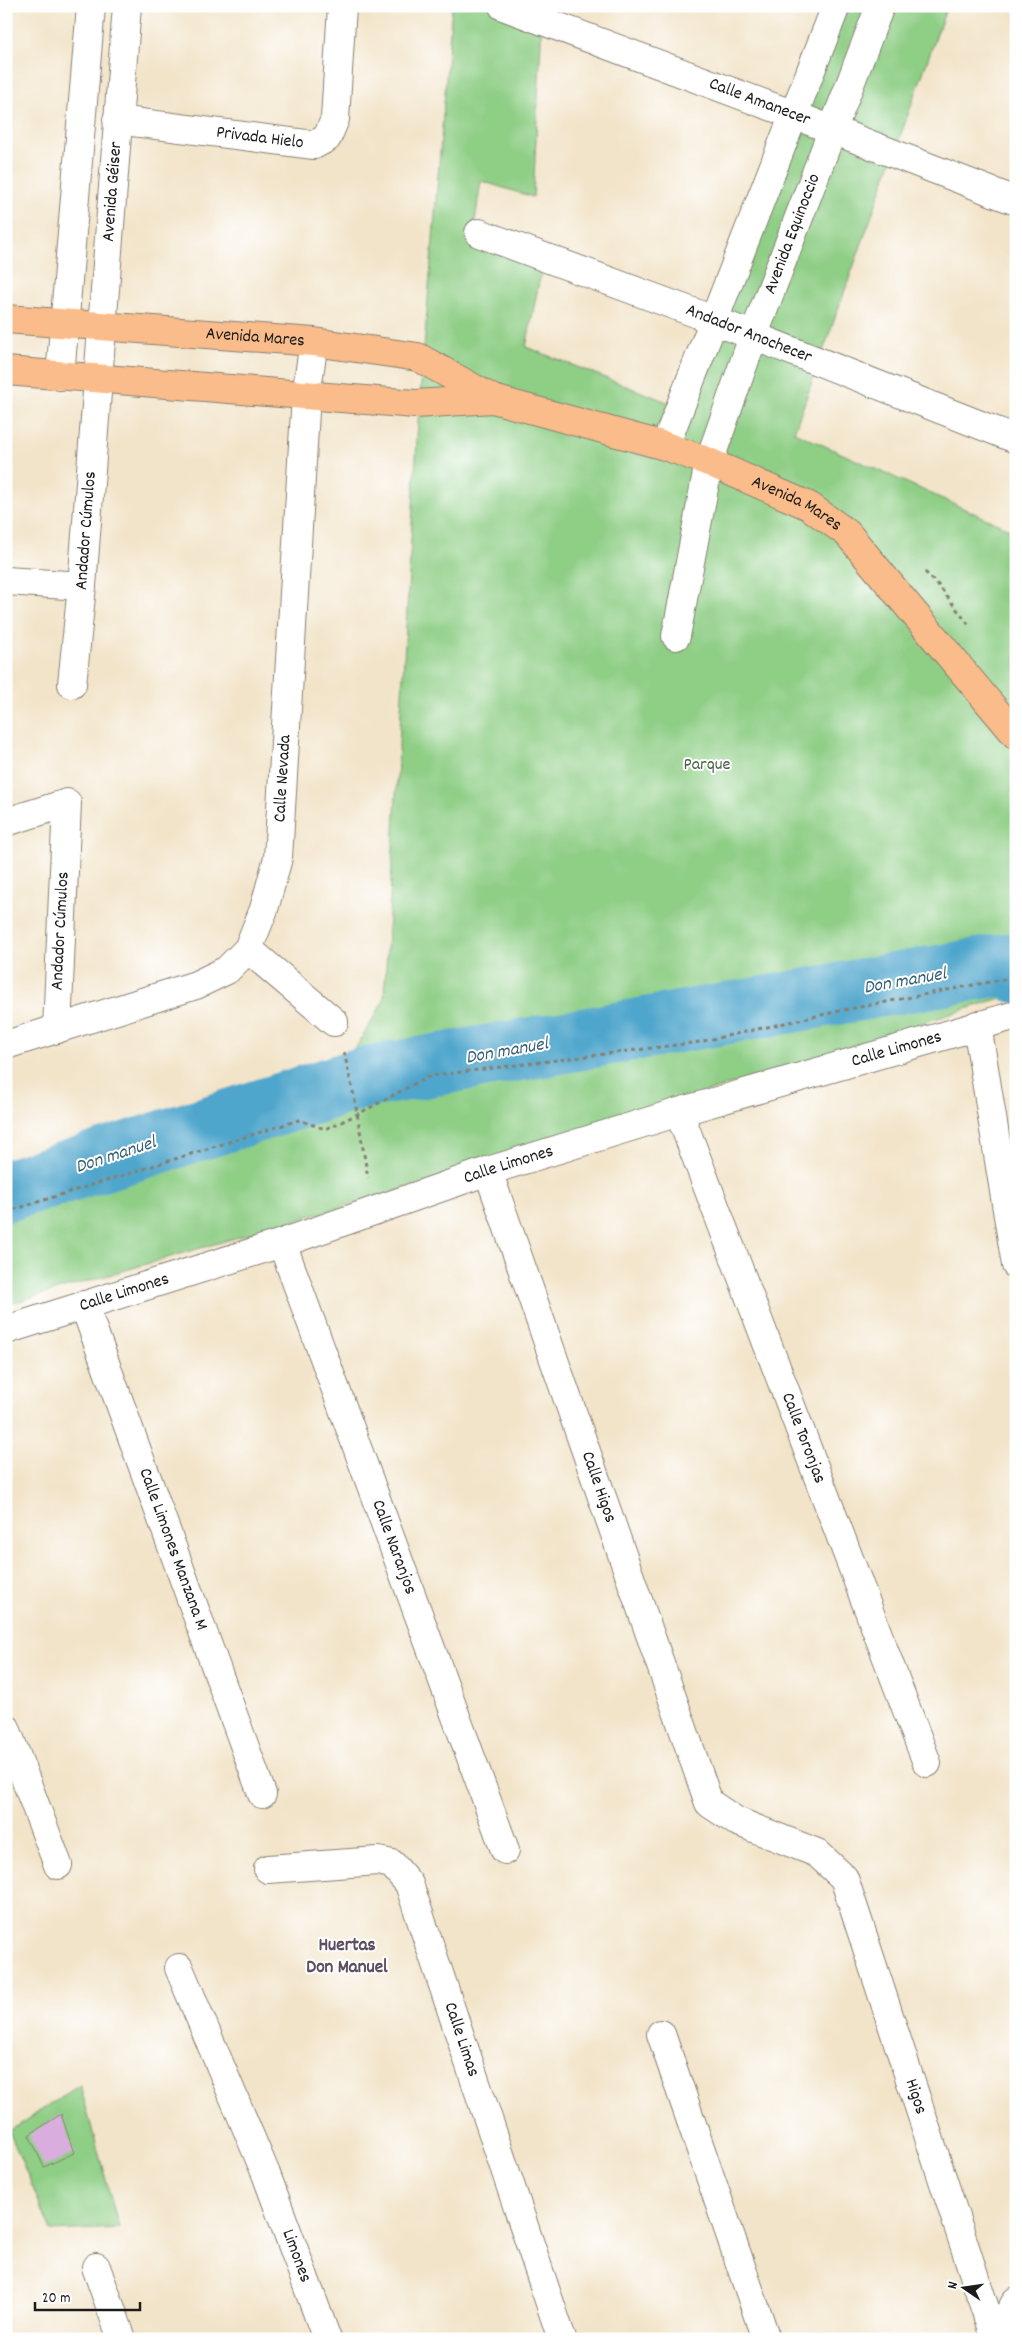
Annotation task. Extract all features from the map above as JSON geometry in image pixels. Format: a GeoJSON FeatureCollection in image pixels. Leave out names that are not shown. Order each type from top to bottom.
{"type":"FeatureCollection","features":[{"type":"Feature","properties":{"kind":"main road","name":"Avenida Mares"},"geometry":{"type":"LineString","coordinates":[[6,319],[314,342],[418,357],[493,399],[665,446],[709,462],[809,506],[847,533],[1016,735]]}},
{"type":"Feature","properties":{"kind":"main road","name":"Avenida Mares"},"geometry":{"type":"LineString","coordinates":[[6,371],[415,404],[493,399]]}},
{"type":"Feature","properties":{"kind":"street","name":"Avenida Géiser"},"geometry":{"type":"LineString","coordinates":[[60,376],[91,6]]}},
{"type":"Feature","properties":{"kind":"street","name":"Avenida Géiser"},"geometry":{"type":"LineString","coordinates":[[98,378],[127,6]]}},
{"type":"Feature","properties":{"kind":"street","name":"Privada Hielo"},"geometry":{"type":"LineString","coordinates":[[118,120],[314,145],[321,143],[327,138],[335,119],[342,6]]}},
{"type":"Feature","properties":{"kind":"street","name":"Calle Amanecer"},"geometry":{"type":"LineString","coordinates":[[503,6],[794,115],[1016,201]]}},
{"type":"Feature","properties":{"kind":"street"},"geometry":{"type":"LineString","coordinates":[[665,446],[836,6]]}},
{"type":"Feature","properties":{"kind":"street","name":"Avenida Equinoccio"},"geometry":{"type":"LineString","coordinates":[[676,636],[709,462],[753,337],[880,6]]}},
{"type":"Feature","properties":{"kind":"street","name":"Andador Anochecer"},"geometry":{"type":"LineString","coordinates":[[479,233],[714,321],[1016,439]]}},
{"type":"Feature","properties":{"kind":"street","name":"Calle Nevada"},"geometry":{"type":"LineString","coordinates":[[6,1045],[196,985],[227,970],[248,949],[264,910],[278,858],[306,395],[314,342]]}},
{"type":"Feature","properties":{"kind":"street","name":"Andador Cúmulos"},"geometry":{"type":"LineString","coordinates":[[72,684],[82,586],[98,378]]}},
{"type":"Feature","properties":{"kind":"street"},"geometry":{"type":"LineString","coordinates":[[6,581],[82,586]]}},
{"type":"Feature","properties":{"kind":"street","name":"Andador Cúmulos"},"geometry":{"type":"LineString","coordinates":[[6,822],[67,803],[57,1029]]}},
{"type":"Feature","properties":{"kind":"street"},"geometry":{"type":"LineString","coordinates":[[248,949],[334,1022]]}},
{"type":"Feature","properties":{"kind":"street","name":"Calle Limones"},"geometry":{"type":"LineString","coordinates":[[6,1330],[282,1243],[488,1171],[680,1112],[1015,1015]]}},
{"type":"Feature","properties":{"kind":"street"},"geometry":{"type":"LineString","coordinates":[[977,1025],[1016,1265]]}},
{"type":"Feature","properties":{"kind":"street","name":"Calle Toronjas"},"geometry":{"type":"LineString","coordinates":[[680,1112],[927,1763]]}},
{"type":"Feature","properties":{"kind":"street","name":"Calle Higos"},"geometry":{"type":"LineString","coordinates":[[488,1171],[709,1802],[736,1821],[817,1853],[827,1861]]}},
{"type":"Feature","properties":{"kind":"street","name":"Calle Naranjos"},"geometry":{"type":"LineString","coordinates":[[282,1243],[505,1850]]}},
{"type":"Feature","properties":{"kind":"street","name":"Calle Limones Manzana M"},"geometry":{"type":"LineString","coordinates":[[84,1305],[262,1794]]}},
{"type":"Feature","properties":{"kind":"street"},"geometry":{"type":"LineString","coordinates":[[6,1728],[58,1865]]}},
{"type":"Feature","properties":{"kind":"street","name":"Calle Limas"},"geometry":{"type":"LineString","coordinates":[[268,1869],[378,1860],[392,1864],[409,1884],[562,2339]]}},
{"type":"Feature","properties":{"kind":"street","name":"Higos"},"geometry":{"type":"LineString","coordinates":[[827,1861],[844,1878],[995,2339]]}},
{"type":"Feature","properties":{"kind":"street","name":"Limones"},"geometry":{"type":"LineString","coordinates":[[179,1968],[266,2174],[327,2339]]}},
{"type":"Feature","properties":{"kind":"street"},"geometry":{"type":"LineString","coordinates":[[661,2034],[766,2339]]}},
{"type":"Feature","properties":{"kind":"street"},"geometry":{"type":"LineString","coordinates":[[96,2268],[122,2339]]}},
{"type":"Feature","properties":{"kind":"street"},"geometry":{"type":"LineString","coordinates":[[995,2339],[1016,2301]]}},
{"type":"Feature","properties":{"kind":"path"},"geometry":{"type":"LineString","coordinates":[[6,1212],[299,1120],[325,1129],[357,1116],[392,1094],[430,1076],[699,1042],[844,1010],[1005,979],[1016,975]]}},
{"type":"Feature","properties":{"kind":"path"},"geometry":{"type":"LineString","coordinates":[[347,1063],[374,1211]]}},
{"type":"Feature","properties":{"kind":"green space","name":"Parque"},"geometry":{"type":"Polygon","coordinates":[[[452,6],[520,6],[542,21],[533,197],[481,181],[474,228],[544,257],[526,347],[680,407],[830,6],[947,6],[794,432],[1016,532],[1016,993],[420,1184],[6,1305],[6,1180],[347,1063],[384,1000],[418,422],[452,6]]]}},
{"type":"Feature","properties":{"kind":"green space"},"geometry":{"type":"Polygon","coordinates":[[[80,2085],[119,2228],[51,2231],[9,2131],[80,2085]]]}},
{"type":"Feature","properties":{"kind":"building"},"geometry":{"type":"Polygon","coordinates":[[[61,2114],[74,2153],[44,2167],[29,2135],[61,2114]]]}},
{"type":"Feature","properties":{"kind":"waterway","name":"Don manuel"},"geometry":{"type":"LineString","coordinates":[[6,1191],[362,1078],[1006,964],[1016,972]]}},
{"type":"Feature","properties":{"kind":"district","name":"Huertas Don Manuel"},"geometry":{"type":"Point","coordinates":[347,1957]}}]}
